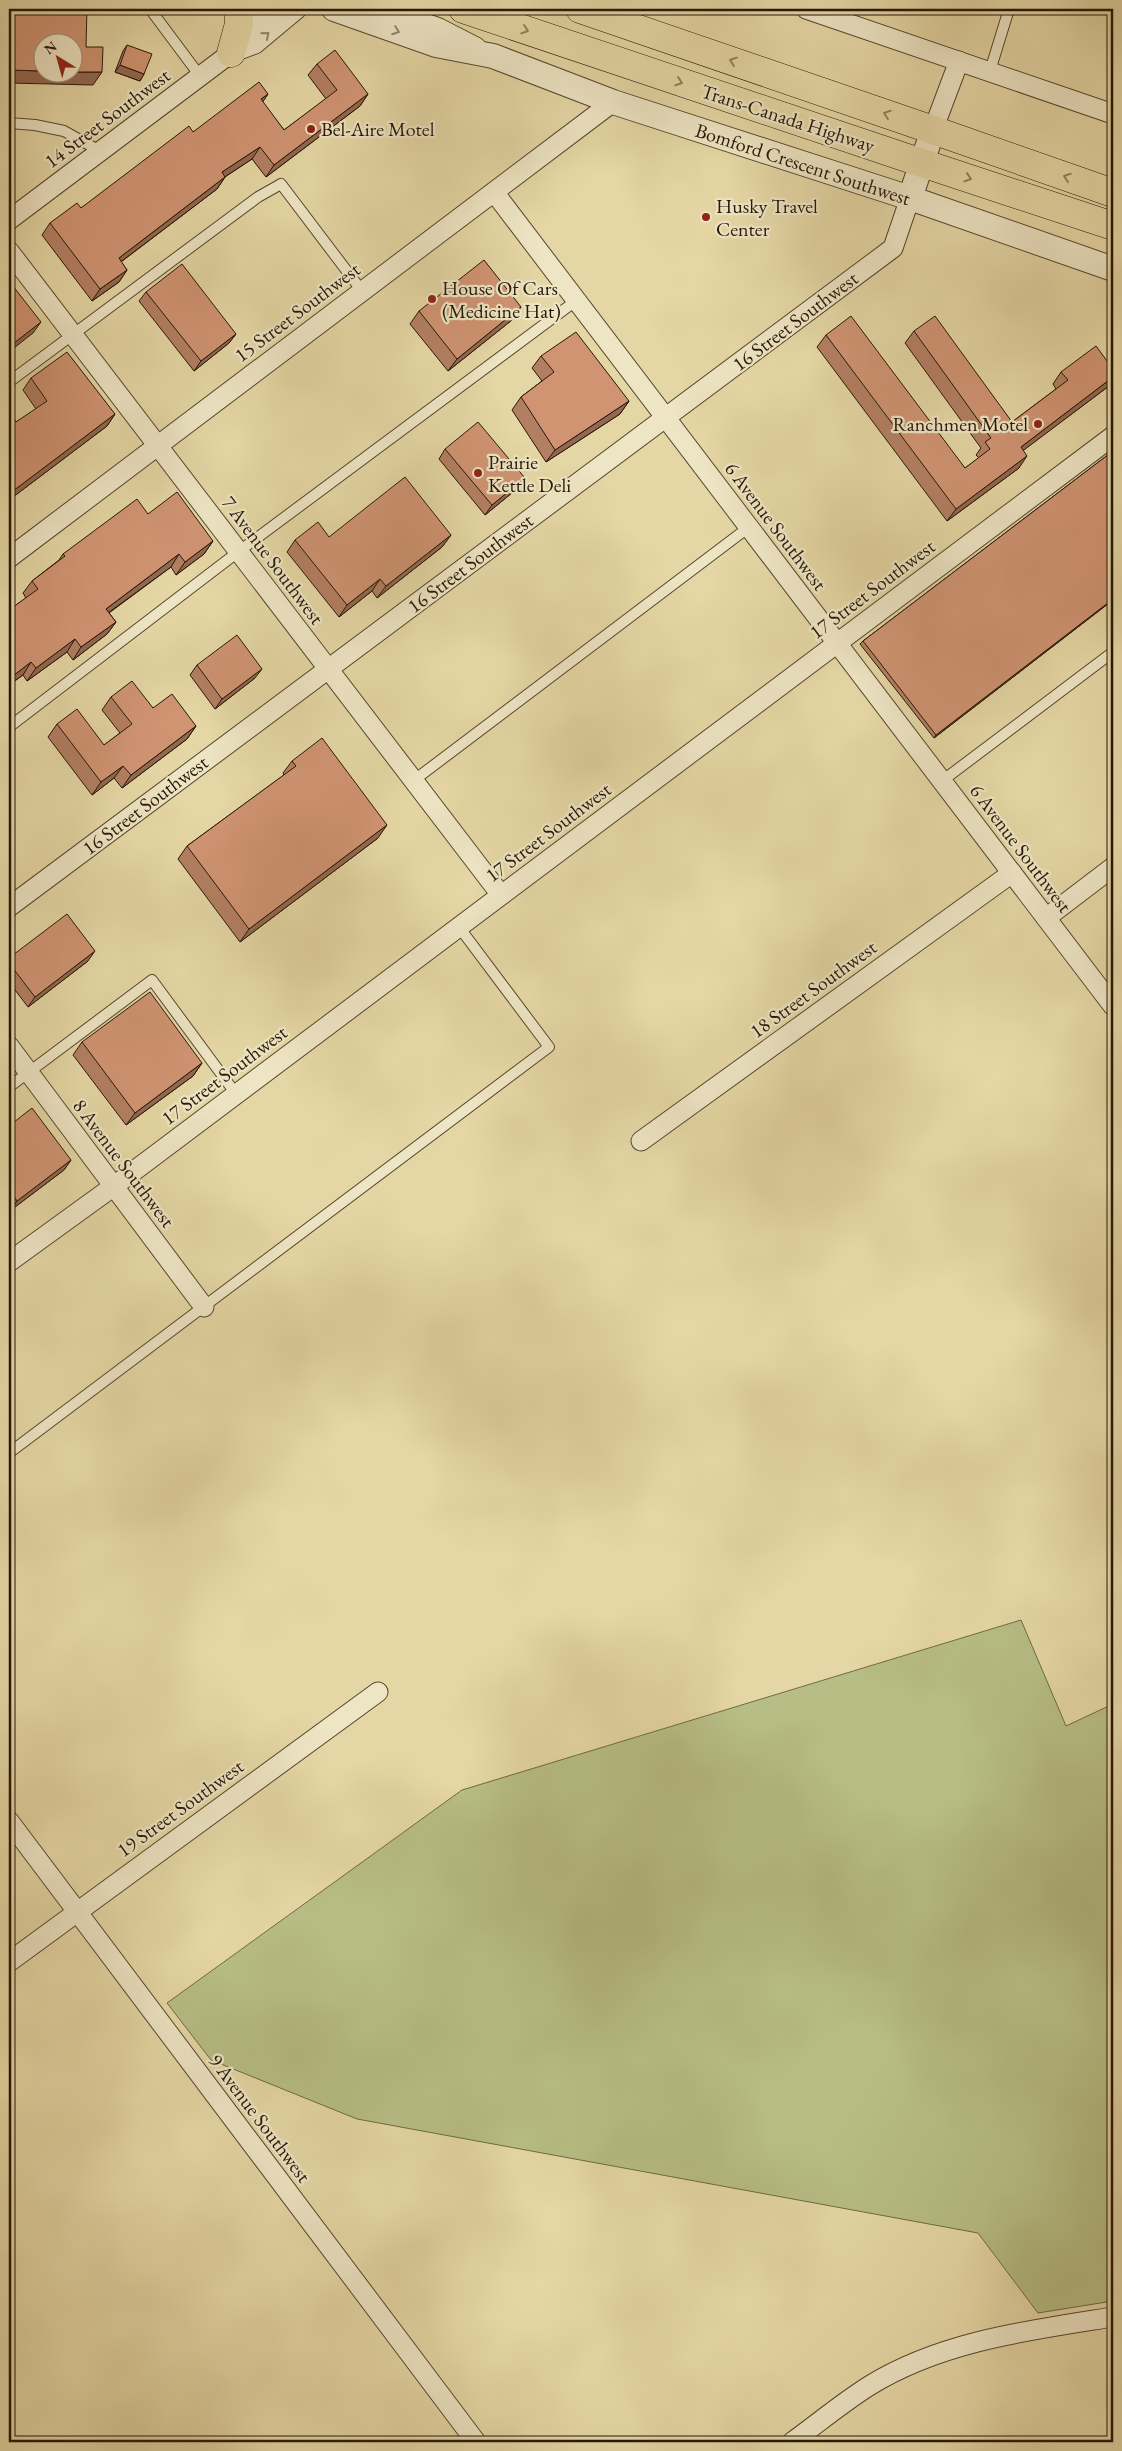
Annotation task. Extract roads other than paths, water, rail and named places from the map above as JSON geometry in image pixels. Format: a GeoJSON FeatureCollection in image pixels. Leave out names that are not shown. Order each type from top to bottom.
{"type":"FeatureCollection","features":[{"type":"Feature","properties":{"kind":"highway"},"geometry":{"type":"LineString","coordinates":[[231,53],[239,24],[238,9]]}},
{"type":"Feature","properties":{"kind":"highway","name":"Trans-Canada Highway"},"geometry":{"type":"LineString","coordinates":[[463,9],[1113,226]]}},
{"type":"Feature","properties":{"kind":"highway","name":"Trans-Canada Highway"},"geometry":{"type":"LineString","coordinates":[[580,9],[1113,193]]}},
{"type":"Feature","properties":{"kind":"street","name":"14 Street Southwest"},"geometry":{"type":"LineString","coordinates":[[231,53],[245,34],[273,9]]}},
{"type":"Feature","properties":{"kind":"street","name":"14 Street Southwest"},"geometry":{"type":"LineString","coordinates":[[9,220],[231,53],[256,44],[297,9]]}},
{"type":"Feature","properties":{"kind":"street","name":"Bomford Crescent Southwest"},"geometry":{"type":"LineString","coordinates":[[334,9],[436,45],[493,56]]}},
{"type":"Feature","properties":{"kind":"street","name":"Bomford Crescent Southwest"},"geometry":{"type":"LineString","coordinates":[[386,9],[438,28],[493,56],[613,102],[910,198],[1113,269]]}},
{"type":"Feature","properties":{"kind":"street"},"geometry":{"type":"LineString","coordinates":[[806,9],[1113,114]]}},
{"type":"Feature","properties":{"kind":"street","name":"16 Street Southwest"},"geometry":{"type":"LineString","coordinates":[[9,907],[893,248],[933,130],[959,61]]}},
{"type":"Feature","properties":{"kind":"street","name":"15 Street Southwest"},"geometry":{"type":"LineString","coordinates":[[9,558],[613,102]]}},
{"type":"Feature","properties":{"kind":"street","name":"6 Avenue Southwest"},"geometry":{"type":"LineString","coordinates":[[494,192],[1113,1006]]}},
{"type":"Feature","properties":{"kind":"street","name":"7 Avenue Southwest"},"geometry":{"type":"LineString","coordinates":[[9,251],[501,895]]}},
{"type":"Feature","properties":{"kind":"street","name":"17 Street Southwest"},"geometry":{"type":"LineString","coordinates":[[9,1262],[114,1186],[1113,436]]}},
{"type":"Feature","properties":{"kind":"street"},"geometry":{"type":"LineString","coordinates":[[1046,918],[1113,867]]}},
{"type":"Feature","properties":{"kind":"street","name":"18 Street Southwest"},"geometry":{"type":"LineString","coordinates":[[641,1141],[1012,873]]}},
{"type":"Feature","properties":{"kind":"street","name":"8 Avenue Southwest"},"geometry":{"type":"LineString","coordinates":[[9,1046],[204,1306]]}},
{"type":"Feature","properties":{"kind":"street","name":"19 Street Southwest"},"geometry":{"type":"LineString","coordinates":[[9,1962],[378,1692]]}},
{"type":"Feature","properties":{"kind":"street","name":"9 Avenue Southwest"},"geometry":{"type":"LineString","coordinates":[[9,1821],[476,2442]]}},
{"type":"Feature","properties":{"kind":"street"},"geometry":{"type":"LineString","coordinates":[[794,2442],[870,2386],[941,2354],[982,2340],[1113,2317]]}},
{"type":"Feature","properties":{"kind":"lane"},"geometry":{"type":"LineString","coordinates":[[150,9],[200,76]]}},
{"type":"Feature","properties":{"kind":"lane"},"geometry":{"type":"LineString","coordinates":[[990,72],[1009,9]]}},
{"type":"Feature","properties":{"kind":"lane"},"geometry":{"type":"LineString","coordinates":[[9,123],[35,125],[64,131],[100,151]]}},
{"type":"Feature","properties":{"kind":"lane"},"geometry":{"type":"LineString","coordinates":[[9,382],[258,197],[281,184],[362,292]]}},
{"type":"Feature","properties":{"kind":"lane"},"geometry":{"type":"LineString","coordinates":[[9,727],[238,552],[576,300]]}},
{"type":"Feature","properties":{"kind":"lane"},"geometry":{"type":"LineString","coordinates":[[413,780],[749,527]]}},
{"type":"Feature","properties":{"kind":"lane"},"geometry":{"type":"LineString","coordinates":[[942,781],[1113,652]]}},
{"type":"Feature","properties":{"kind":"lane"},"geometry":{"type":"LineString","coordinates":[[9,1453],[549,1047],[459,927]]}},
{"type":"Feature","properties":{"kind":"lane"},"geometry":{"type":"LineString","coordinates":[[9,1088],[152,980],[236,1094]]}},
{"type":"Feature","properties":{"kind":"place","name":"Bel-Aire Motel"},"geometry":{"type":"Point","coordinates":[311,129]}},
{"type":"Feature","properties":{"kind":"place","name":"Husky Travel Center"},"geometry":{"type":"Point","coordinates":[706,217]}},
{"type":"Feature","properties":{"kind":"place","name":"House Of Cars (Medicine Hat)"},"geometry":{"type":"Point","coordinates":[432,299]}},
{"type":"Feature","properties":{"kind":"place","name":"Ranchmen Motel"},"geometry":{"type":"Point","coordinates":[1038,424]}},
{"type":"Feature","properties":{"kind":"place","name":"Prairie Kettle Deli"},"geometry":{"type":"Point","coordinates":[478,473]}}]}
